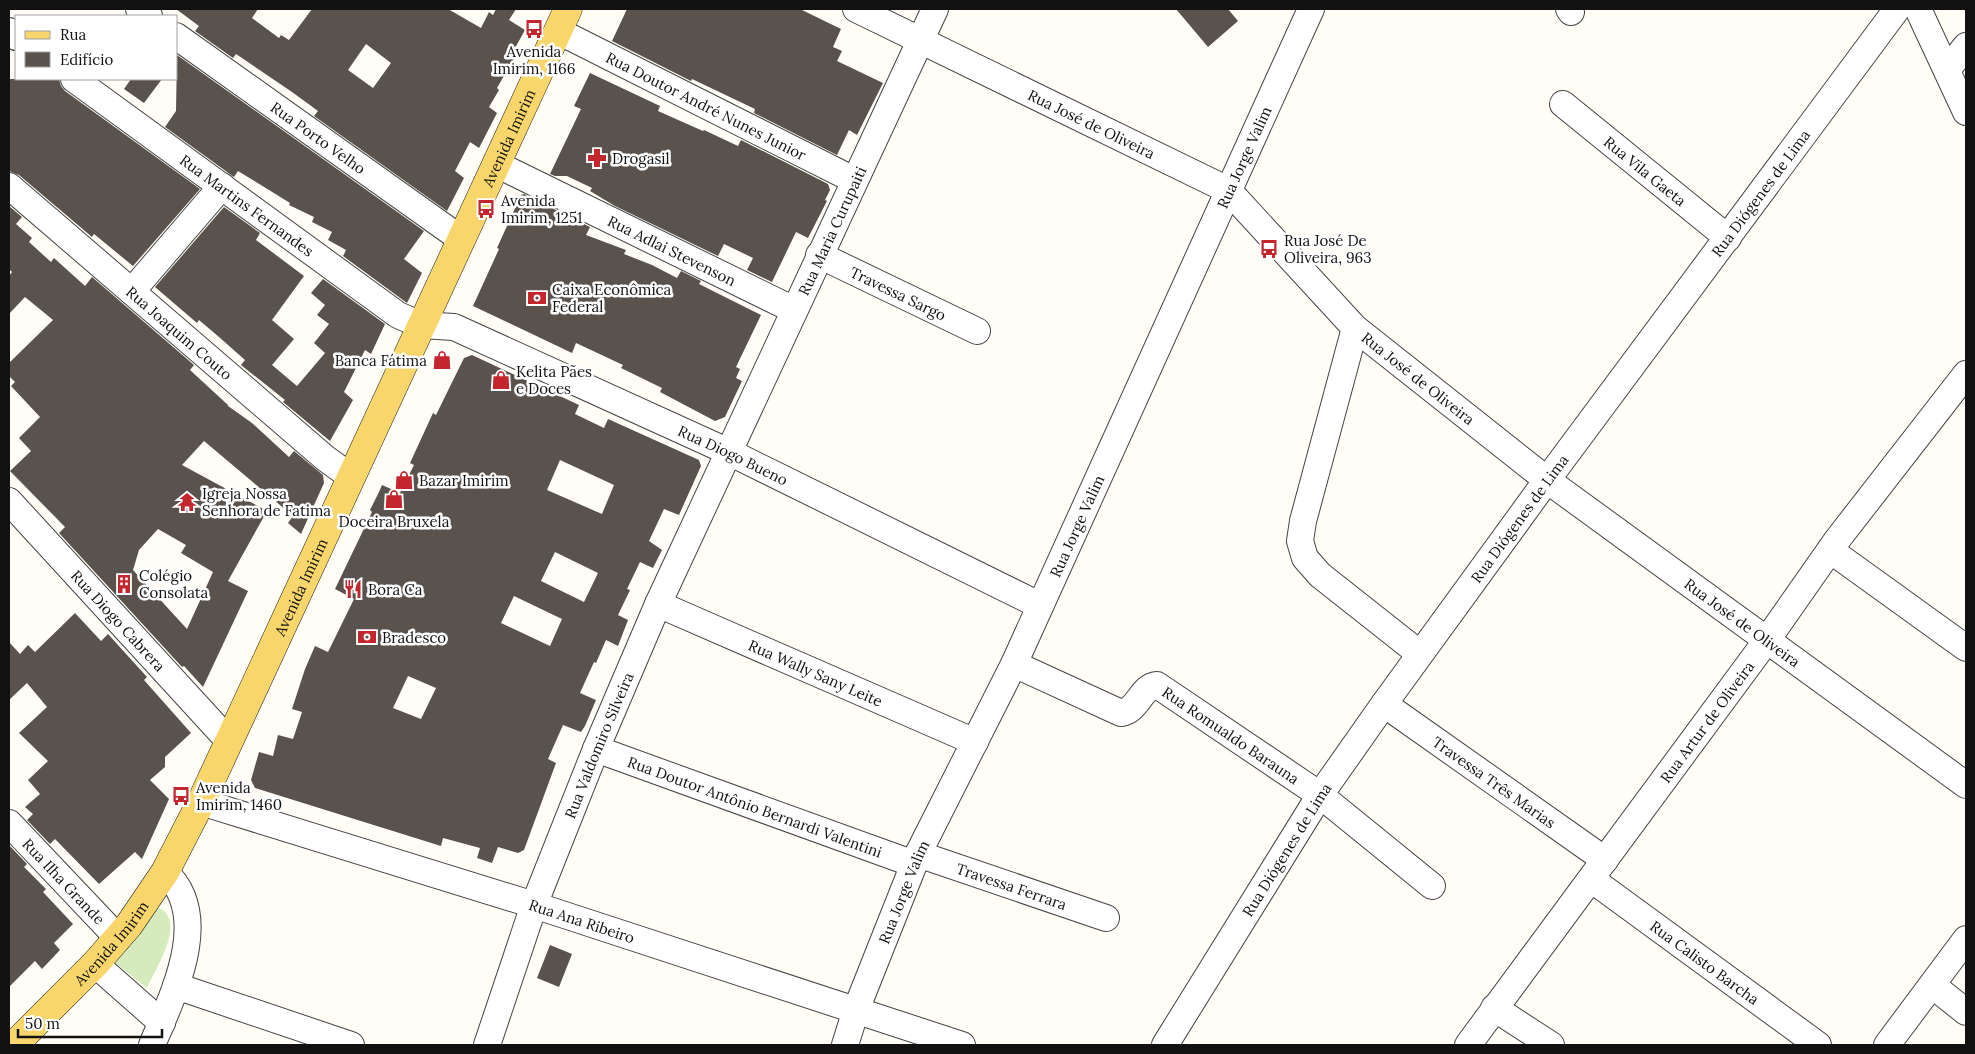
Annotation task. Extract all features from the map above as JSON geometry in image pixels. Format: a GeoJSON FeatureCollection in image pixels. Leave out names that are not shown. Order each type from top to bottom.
{"type":"FeatureCollection","features":[{"type":"Feature","properties":{"kind":"main road","name":"Avenida Imirim"},"geometry":{"type":"LineString","coordinates":[[14,1045],[95,964],[118,938],[165,872],[201,802],[228,740],[563,20]]}},
{"type":"Feature","properties":{"kind":"street","name":"Rua José de Oliveira"},"geometry":{"type":"LineString","coordinates":[[856,9],[1228,190],[1355,328],[1547,480],[1966,785]]}},
{"type":"Feature","properties":{"kind":"street","name":"Rua Maria Curupaiti"},"geometry":{"type":"LineString","coordinates":[[729,452],[935,9]]}},
{"type":"Feature","properties":{"kind":"street","name":"Rua Jorge Valim"},"geometry":{"type":"LineString","coordinates":[[845,1045],[856,1010],[916,859],[1014,664],[1039,604],[1311,9]]}},
{"type":"Feature","properties":{"kind":"street","name":"Rua Diógenes de Lima"},"geometry":{"type":"LineString","coordinates":[[1165,1045],[1320,795],[1384,704],[1547,480],[1898,9]]}},
{"type":"Feature","properties":{"kind":"street"},"geometry":{"type":"LineString","coordinates":[[1918,9],[1966,112]]}},
{"type":"Feature","properties":{"kind":"street","name":"Rua Doutor André Nunes Junior"},"geometry":{"type":"LineString","coordinates":[[563,20],[854,180]]}},
{"type":"Feature","properties":{"kind":"street","name":"Rua Porto Velho"},"geometry":{"type":"LineString","coordinates":[[178,37],[461,239]]}},
{"type":"Feature","properties":{"kind":"street"},"geometry":{"type":"LineString","coordinates":[[1947,70],[1966,46]]}},
{"type":"Feature","properties":{"kind":"street","name":"Rua Martins Fernandes"},"geometry":{"type":"LineString","coordinates":[[75,80],[398,315],[421,325]]}},
{"type":"Feature","properties":{"kind":"street","name":"Rua Vila Gaeta"},"geometry":{"type":"LineString","coordinates":[[1563,104],[1728,238]]}},
{"type":"Feature","properties":{"kind":"street","name":"Rua Adlai Stevenson"},"geometry":{"type":"LineString","coordinates":[[496,164],[794,310]]}},
{"type":"Feature","properties":{"kind":"street","name":"Rua Joaquim Couto"},"geometry":{"type":"LineString","coordinates":[[9,186],[325,458],[351,477]]}},
{"type":"Feature","properties":{"kind":"street"},"geometry":{"type":"LineString","coordinates":[[132,291],[222,186]]}},
{"type":"Feature","properties":{"kind":"street","name":"Travessa Sargo"},"geometry":{"type":"LineString","coordinates":[[819,256],[977,331]]}},
{"type":"Feature","properties":{"kind":"street","name":"Rua Diogo Bueno"},"geometry":{"type":"LineString","coordinates":[[421,325],[454,327],[729,452],[1039,604]]}},
{"type":"Feature","properties":{"kind":"street"},"geometry":{"type":"LineString","coordinates":[[1355,328],[1303,521],[1300,541],[1305,558],[1320,575],[1420,654]]}},
{"type":"Feature","properties":{"kind":"street","name":"Rua Artur de Oliveira"},"geometry":{"type":"LineString","coordinates":[[1468,1045],[1767,640],[1830,550],[1966,374]]}},
{"type":"Feature","properties":{"kind":"street","name":"Rua Valdomiro Silveira"},"geometry":{"type":"LineString","coordinates":[[487,1045],[534,905],[596,749],[658,604],[729,452]]}},
{"type":"Feature","properties":{"kind":"street","name":"Rua Diogo Cabrera"},"geometry":{"type":"LineString","coordinates":[[9,501],[228,740]]}},
{"type":"Feature","properties":{"kind":"street"},"geometry":{"type":"LineString","coordinates":[[1830,550],[1966,648]]}},
{"type":"Feature","properties":{"kind":"street","name":"Rua Wally Sany Leite"},"geometry":{"type":"LineString","coordinates":[[658,604],[975,742]]}},
{"type":"Feature","properties":{"kind":"street","name":"Rua Romualdo Barauna"},"geometry":{"type":"LineString","coordinates":[[1014,664],[1121,714],[1131,710],[1149,688],[1157,685],[1320,795]]}},
{"type":"Feature","properties":{"kind":"street","name":"Travessa Três Marias"},"geometry":{"type":"LineString","coordinates":[[1384,704],[1598,869]]}},
{"type":"Feature","properties":{"kind":"street","name":"Rua Doutor Antônio Bernardi Valentini"},"geometry":{"type":"LineString","coordinates":[[596,749],[916,859]]}},
{"type":"Feature","properties":{"kind":"street"},"geometry":{"type":"LineString","coordinates":[[1320,795],[1432,886]]}},
{"type":"Feature","properties":{"kind":"street","name":"Rua Ana Ribeiro"},"geometry":{"type":"LineString","coordinates":[[201,802],[534,905],[962,1045]]}},
{"type":"Feature","properties":{"kind":"street","name":"Rua Ilha Grande"},"geometry":{"type":"LineString","coordinates":[[9,824],[118,938]]}},
{"type":"Feature","properties":{"kind":"street","name":"Travessa Ferrara"},"geometry":{"type":"LineString","coordinates":[[916,859],[1106,918]]}},
{"type":"Feature","properties":{"kind":"street","name":"Rua Calisto Barcha"},"geometry":{"type":"LineString","coordinates":[[1598,869],[1818,1045]]}},
{"type":"Feature","properties":{"kind":"street"},"geometry":{"type":"LineString","coordinates":[[95,964],[157,1034],[176,986],[185,950],[188,917],[182,893],[175,881],[165,872]]}},
{"type":"Feature","properties":{"kind":"street"},"geometry":{"type":"LineString","coordinates":[[1887,1045],[1966,939]]}},
{"type":"Feature","properties":{"kind":"street"},"geometry":{"type":"LineString","coordinates":[[1932,985],[1966,1012]]}},
{"type":"Feature","properties":{"kind":"street"},"geometry":{"type":"LineString","coordinates":[[176,986],[351,1045]]}},
{"type":"Feature","properties":{"kind":"street"},"geometry":{"type":"LineString","coordinates":[[1494,1008],[1551,1045]]}},
{"type":"Feature","properties":{"kind":"green space"},"geometry":{"type":"Polygon","coordinates":[[[159,908],[167,914],[170,923],[170,934],[162,957],[147,988],[109,958],[150,911],[159,908]]]}},
{"type":"Feature","properties":{"kind":"building"},"geometry":{"type":"Polygon","coordinates":[[[176,9],[258,9],[252,18],[279,38],[281,35],[289,40],[312,9],[448,9],[481,28],[489,12],[493,15],[496,9],[516,9],[509,20],[525,30],[515,48],[519,50],[497,88],[499,90],[489,107],[497,113],[479,148],[470,142],[455,171],[464,178],[447,211],[314,116],[318,111],[292,92],[236,54],[233,58],[195,31],[199,26],[176,9]],[[366,44],[348,70],[373,88],[391,63],[366,44]]]}},
{"type":"Feature","properties":{"kind":"building"},"geometry":{"type":"Polygon","coordinates":[[[627,9],[800,9],[841,29],[833,47],[842,51],[837,61],[883,83],[857,135],[849,130],[837,155],[754,113],[755,109],[692,79],[691,81],[612,41],[627,9]]]}},
{"type":"Feature","properties":{"kind":"building"},"geometry":{"type":"Polygon","coordinates":[[[1176,9],[1228,9],[1238,21],[1208,47],[1176,9]]]}},
{"type":"Feature","properties":{"kind":"building"},"geometry":{"type":"Polygon","coordinates":[[[178,56],[424,231],[404,259],[422,273],[407,303],[343,256],[346,250],[328,240],[332,232],[312,222],[314,217],[289,205],[290,203],[238,171],[234,177],[165,127],[176,111],[178,56]]]}},
{"type":"Feature","properties":{"kind":"building"},"geometry":{"type":"Polygon","coordinates":[[[590,73],[660,106],[658,111],[738,146],[741,140],[828,184],[830,190],[825,200],[827,201],[808,238],[796,232],[772,282],[747,270],[753,258],[724,244],[718,256],[615,206],[590,191],[592,188],[567,176],[550,174],[581,109],[574,106],[590,73]]]}},
{"type":"Feature","properties":{"kind":"building"},"geometry":{"type":"Polygon","coordinates":[[[9,79],[59,80],[65,91],[200,189],[133,266],[94,234],[92,237],[19,175],[9,171],[9,79]]]}},
{"type":"Feature","properties":{"kind":"building"},"geometry":{"type":"Polygon","coordinates":[[[130,80],[161,80],[144,103],[124,89],[130,80]]]}},
{"type":"Feature","properties":{"kind":"building"},"geometry":{"type":"Polygon","coordinates":[[[524,194],[590,227],[586,235],[626,250],[624,254],[652,265],[677,278],[681,271],[701,281],[699,284],[761,315],[736,367],[740,369],[736,378],[742,381],[725,417],[715,421],[660,392],[662,388],[621,368],[623,365],[576,343],[572,353],[473,306],[521,195],[524,194]]]}},
{"type":"Feature","properties":{"kind":"building"},"geometry":{"type":"Polygon","coordinates":[[[9,206],[22,217],[16,224],[32,238],[29,242],[51,262],[54,258],[85,286],[92,277],[194,365],[190,370],[228,406],[252,423],[289,457],[294,451],[323,475],[324,483],[301,534],[288,523],[293,516],[204,441],[182,465],[267,511],[228,581],[248,591],[203,687],[184,666],[182,667],[59,533],[65,527],[10,471],[31,451],[19,438],[40,417],[11,386],[15,382],[9,376],[9,363],[53,320],[25,297],[9,314],[9,276],[12,272],[9,269],[9,206]],[[158,529],[139,550],[133,570],[187,629],[213,572],[181,553],[186,545],[158,529]]]}},
{"type":"Feature","properties":{"kind":"building"},"geometry":{"type":"Polygon","coordinates":[[[224,207],[260,233],[256,240],[304,276],[272,320],[294,339],[272,365],[297,386],[325,353],[314,343],[329,324],[317,315],[325,305],[311,293],[323,279],[385,324],[371,354],[365,350],[344,392],[353,400],[330,441],[283,402],[285,400],[241,365],[245,360],[219,337],[199,320],[197,323],[155,287],[224,207]]]}},
{"type":"Feature","properties":{"kind":"building"},"geometry":{"type":"Polygon","coordinates":[[[472,355],[579,405],[575,414],[604,428],[608,419],[699,460],[701,466],[679,515],[664,509],[649,541],[662,550],[653,568],[640,562],[627,589],[630,590],[618,615],[628,620],[618,646],[606,640],[580,693],[596,700],[585,726],[581,732],[563,725],[548,759],[556,763],[524,850],[518,853],[498,847],[492,863],[477,858],[480,848],[443,838],[441,846],[255,788],[251,780],[259,752],[273,756],[278,735],[293,739],[302,712],[292,709],[305,669],[315,646],[328,652],[354,599],[335,589],[372,512],[370,510],[382,485],[400,493],[414,465],[410,463],[433,413],[436,415],[464,358],[472,355]],[[560,460],[547,490],[602,514],[614,485],[560,460]],[[555,552],[541,581],[584,602],[598,573],[555,552]],[[514,596],[501,623],[550,646],[562,619],[514,596]],[[408,676],[393,708],[421,719],[436,688],[408,676]]]}},
{"type":"Feature","properties":{"kind":"building"},"geometry":{"type":"Polygon","coordinates":[[[75,613],[101,641],[108,634],[147,677],[144,680],[191,733],[165,757],[165,767],[150,780],[169,799],[142,859],[135,852],[99,884],[55,839],[50,844],[27,820],[33,814],[25,807],[40,794],[28,780],[48,761],[19,733],[47,707],[27,683],[9,700],[9,642],[20,654],[28,645],[35,652],[75,613]]]}},
{"type":"Feature","properties":{"kind":"building"},"geometry":{"type":"Polygon","coordinates":[[[9,845],[27,864],[24,867],[46,889],[43,892],[73,924],[54,943],[60,950],[42,969],[35,961],[9,987],[9,845]]]}},
{"type":"Feature","properties":{"kind":"building"},"geometry":{"type":"Polygon","coordinates":[[[550,945],[572,954],[559,987],[537,978],[550,945]]]}},
{"type":"Feature","properties":{"kind":"place","name":"Avenida Imirim, 1166"},"geometry":{"type":"Point","coordinates":[534,29]}},
{"type":"Feature","properties":{"kind":"place","name":"Drogasil"},"geometry":{"type":"Point","coordinates":[597,158]}},
{"type":"Feature","properties":{"kind":"place","name":"Avenida Imirim, 1251"},"geometry":{"type":"Point","coordinates":[486,209]}},
{"type":"Feature","properties":{"kind":"place","name":"Rua José De Oliveira, 963"},"geometry":{"type":"Point","coordinates":[1269,249]}},
{"type":"Feature","properties":{"kind":"place","name":"Caixa Econômica Federal"},"geometry":{"type":"Point","coordinates":[537,298]}},
{"type":"Feature","properties":{"kind":"place","name":"Banca Fátima"},"geometry":{"type":"Point","coordinates":[442,360]}},
{"type":"Feature","properties":{"kind":"place","name":"Kelita Pães e Doces"},"geometry":{"type":"Point","coordinates":[501,380]}},
{"type":"Feature","properties":{"kind":"place","name":"Bazar Imirim"},"geometry":{"type":"Point","coordinates":[404,480]}},
{"type":"Feature","properties":{"kind":"place","name":"Doceira Bruxela"},"geometry":{"type":"Point","coordinates":[394,499]}},
{"type":"Feature","properties":{"kind":"place","name":"Igreja Nossa Senhora de Fatima"},"geometry":{"type":"Point","coordinates":[187,502]}},
{"type":"Feature","properties":{"kind":"place","name":"Colégio Consolata"},"geometry":{"type":"Point","coordinates":[124,584]}},
{"type":"Feature","properties":{"kind":"place","name":"Bora Ca"},"geometry":{"type":"Point","coordinates":[353,589]}},
{"type":"Feature","properties":{"kind":"place","name":"Bradesco"},"geometry":{"type":"Point","coordinates":[367,637]}},
{"type":"Feature","properties":{"kind":"place","name":"Avenida Imirim, 1460"},"geometry":{"type":"Point","coordinates":[181,796]}}]}
